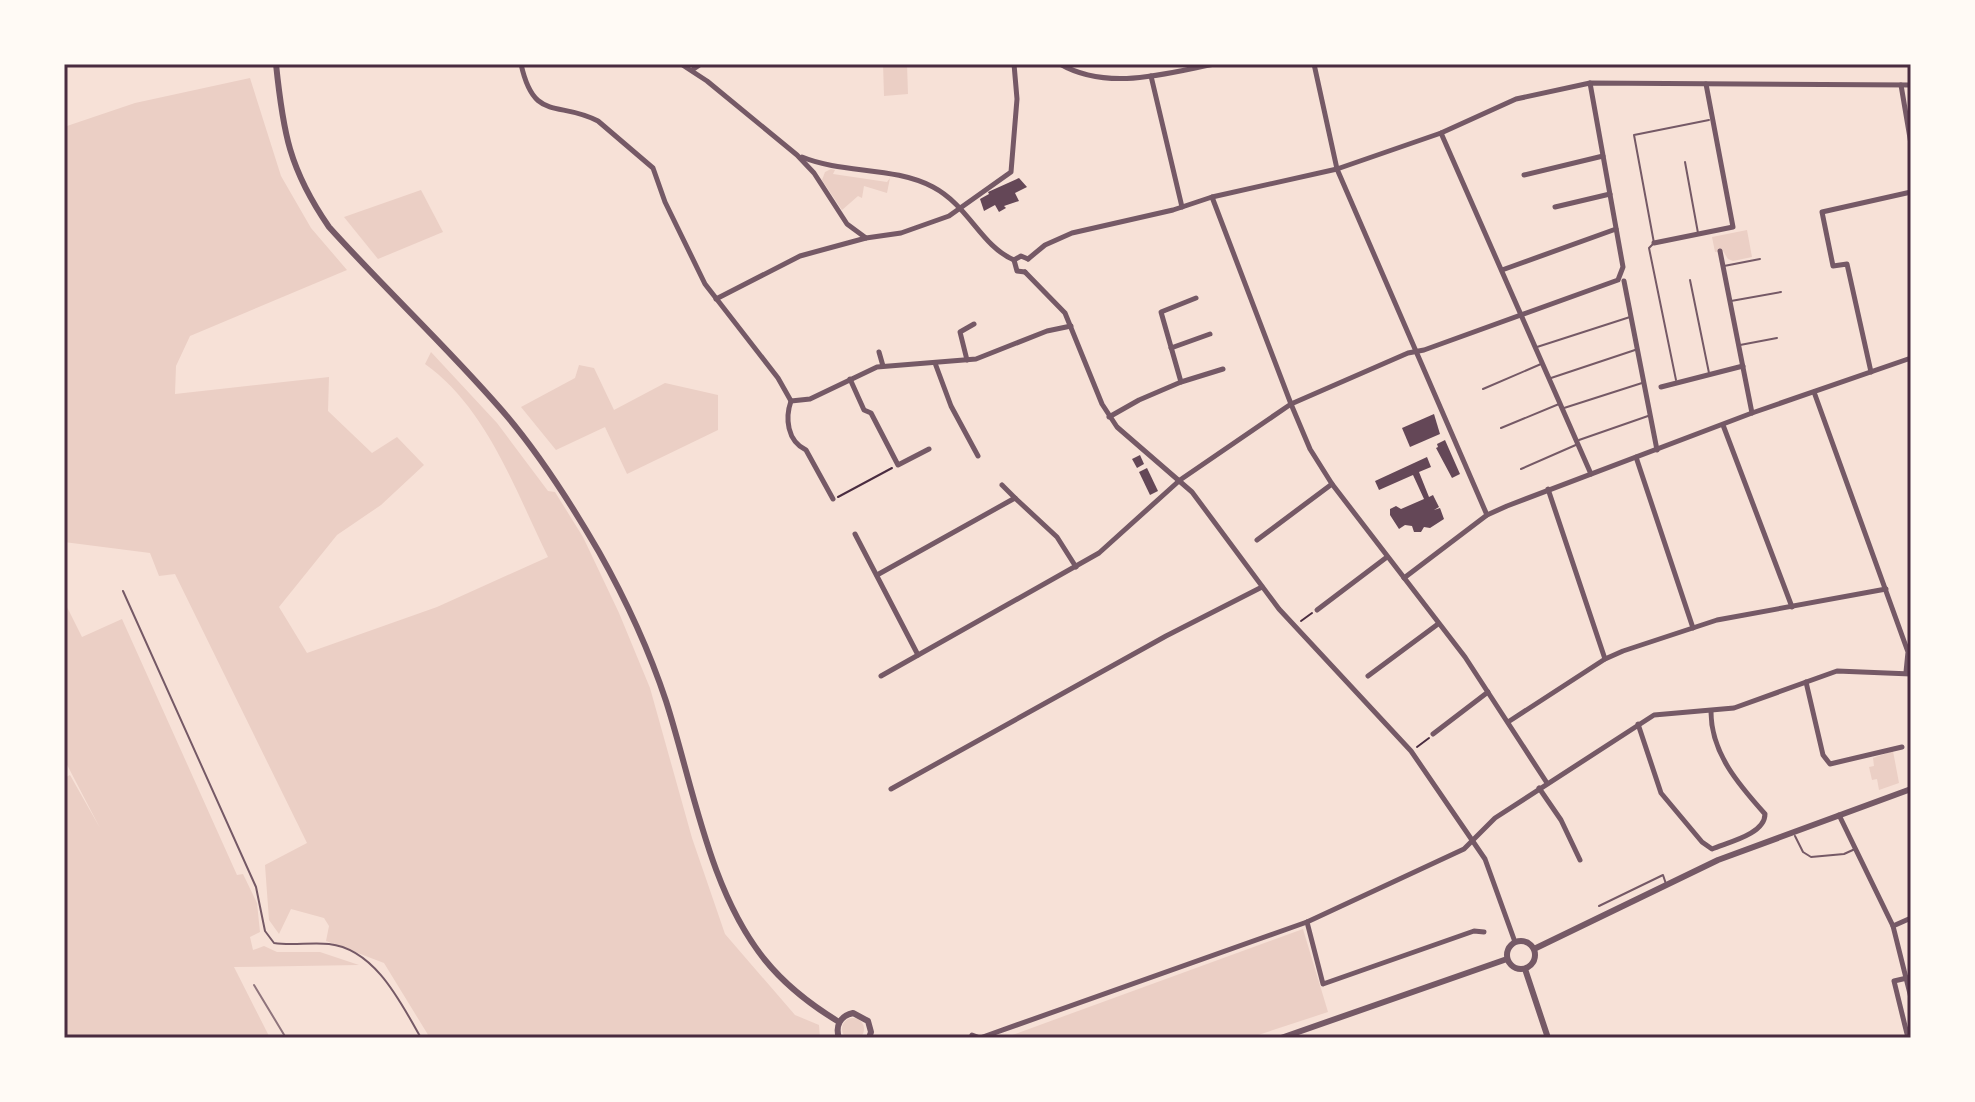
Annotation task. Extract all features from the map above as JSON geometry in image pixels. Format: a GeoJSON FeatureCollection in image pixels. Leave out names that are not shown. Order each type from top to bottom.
{"type":"FeatureCollection","features":[{"type":"Feature","properties":{"kind":"street"},"geometry":{"type":"LineString","coordinates":[[276,64],[281,114],[292,163],[308,197],[338,237],[499,407],[565,497],[606,565],[645,647],[665,700],[710,849],[743,928],[784,981],[808,1003],[839,1022]]}},
{"type":"Feature","properties":{"kind":"street"},"geometry":{"type":"LineString","coordinates":[[521,64],[529,91],[542,103],[555,110],[589,116],[598,121],[649,163],[705,284],[778,378],[791,401],[787,424],[800,448],[806,450],[833,499]]}},
{"type":"Feature","properties":{"kind":"street"},"geometry":{"type":"LineString","coordinates":[[681,64],[797,155],[847,224],[866,238]]}},
{"type":"Feature","properties":{"kind":"street"},"geometry":{"type":"LineString","coordinates":[[692,70],[701,64]]}},
{"type":"Feature","properties":{"kind":"street"},"geometry":{"type":"LineString","coordinates":[[716,299],[800,256],[866,238],[922,228],[962,207],[976,194],[1007,175],[1013,166],[1017,99],[1014,64]]}},
{"type":"Feature","properties":{"kind":"street"},"geometry":{"type":"LineString","coordinates":[[1060,64],[1097,78],[1151,76],[1214,64]]}},
{"type":"Feature","properties":{"kind":"street"},"geometry":{"type":"LineString","coordinates":[[1314,64],[1337,169],[1487,515]]}},
{"type":"Feature","properties":{"kind":"street"},"geometry":{"type":"LineString","coordinates":[[1151,76],[1182,207]]}},
{"type":"Feature","properties":{"kind":"street"},"geometry":{"type":"LineString","coordinates":[[1028,259],[1045,245],[1072,233],[1337,169],[1441,133],[1516,99],[1590,83],[1911,85]]}},
{"type":"Feature","properties":{"kind":"street"},"geometry":{"type":"LineString","coordinates":[[881,676],[1104,550],[1180,480],[1291,404],[1408,353],[1618,280],[1623,267],[1590,83]]}},
{"type":"Feature","properties":{"kind":"street"},"geometry":{"type":"LineString","coordinates":[[1654,243],[1733,227],[1706,84]]}},
{"type":"Feature","properties":{"kind":"street"},"geometry":{"type":"LineString","coordinates":[[1901,85],[1911,144]]}},
{"type":"Feature","properties":{"kind":"street"},"geometry":{"type":"LineString","coordinates":[[1441,133],[1591,474]]}},
{"type":"Feature","properties":{"kind":"street"},"geometry":{"type":"LineString","coordinates":[[797,155],[825,164],[919,181],[941,191],[962,207],[1001,253],[1014,260],[1017,271],[1025,272],[1065,313],[1109,417],[1125,436],[1180,480],[1210,513],[1262,587],[1294,626],[1411,751],[1485,859],[1515,942]]}},
{"type":"Feature","properties":{"kind":"street"},"geometry":{"type":"LineString","coordinates":[[1524,175],[1603,156]]}},
{"type":"Feature","properties":{"kind":"street"},"geometry":{"type":"LineString","coordinates":[[818,180],[819,170],[825,164]]}},
{"type":"Feature","properties":{"kind":"street"},"geometry":{"type":"LineString","coordinates":[[1871,372],[1847,264],[1833,266],[1822,212],[1911,192]]}},
{"type":"Feature","properties":{"kind":"street"},"geometry":{"type":"LineString","coordinates":[[1555,207],[1610,194]]}},
{"type":"Feature","properties":{"kind":"street"},"geometry":{"type":"LineString","coordinates":[[1212,197],[1310,449],[1332,484],[1465,657],[1547,783]]}},
{"type":"Feature","properties":{"kind":"street"},"geometry":{"type":"LineString","coordinates":[[1502,270],[1616,229]]}},
{"type":"Feature","properties":{"kind":"street"},"geometry":{"type":"LineString","coordinates":[[1720,251],[1752,413]]}},
{"type":"Feature","properties":{"kind":"street"},"geometry":{"type":"LineString","coordinates":[[1014,260],[1021,256],[1028,259],[1030,264],[1025,272]]}},
{"type":"Feature","properties":{"kind":"street"},"geometry":{"type":"LineString","coordinates":[[1624,281],[1657,450]]}},
{"type":"Feature","properties":{"kind":"street"},"geometry":{"type":"LineString","coordinates":[[1181,382],[1161,312],[1196,298]]}},
{"type":"Feature","properties":{"kind":"street"},"geometry":{"type":"LineString","coordinates":[[967,360],[960,332],[974,324]]}},
{"type":"Feature","properties":{"kind":"street"},"geometry":{"type":"LineString","coordinates":[[791,401],[810,399],[883,366],[967,360],[1047,331],[1071,326]]}},
{"type":"Feature","properties":{"kind":"street"},"geometry":{"type":"LineString","coordinates":[[1171,348],[1210,334]]}},
{"type":"Feature","properties":{"kind":"street"},"geometry":{"type":"LineString","coordinates":[[879,352],[883,366]]}},
{"type":"Feature","properties":{"kind":"street"},"geometry":{"type":"LineString","coordinates":[[1404,578],[1487,515],[1752,413],[1911,358]]}},
{"type":"Feature","properties":{"kind":"street"},"geometry":{"type":"LineString","coordinates":[[935,363],[951,406],[978,456]]}},
{"type":"Feature","properties":{"kind":"street"},"geometry":{"type":"LineString","coordinates":[[1661,387],[1743,366]]}},
{"type":"Feature","properties":{"kind":"street"},"geometry":{"type":"LineString","coordinates":[[1109,417],[1181,382],[1223,369]]}},
{"type":"Feature","properties":{"kind":"street"},"geometry":{"type":"LineString","coordinates":[[850,379],[864,410],[871,413],[898,465],[929,449]]}},
{"type":"Feature","properties":{"kind":"street"},"geometry":{"type":"LineString","coordinates":[[972,1035],[980,1038],[995,1033],[1307,922],[1464,849],[1495,818],[1654,715],[1734,708],[1837,671],[1909,673],[1908,652],[1814,392]]}},
{"type":"Feature","properties":{"kind":"street"},"geometry":{"type":"LineString","coordinates":[[1723,425],[1792,607]]}},
{"type":"Feature","properties":{"kind":"street"},"geometry":{"type":"LineString","coordinates":[[1636,457],[1693,628]]}},
{"type":"Feature","properties":{"kind":"street"},"geometry":{"type":"LineString","coordinates":[[1257,540],[1332,484]]}},
{"type":"Feature","properties":{"kind":"street"},"geometry":{"type":"LineString","coordinates":[[1002,485],[1057,537],[1076,567]]}},
{"type":"Feature","properties":{"kind":"street"},"geometry":{"type":"LineString","coordinates":[[1548,489],[1605,659]]}},
{"type":"Feature","properties":{"kind":"street"},"geometry":{"type":"LineString","coordinates":[[877,575],[1015,498]]}},
{"type":"Feature","properties":{"kind":"street"},"geometry":{"type":"LineString","coordinates":[[855,534],[918,655]]}},
{"type":"Feature","properties":{"kind":"street"},"geometry":{"type":"LineString","coordinates":[[1317,610],[1387,557]]}},
{"type":"Feature","properties":{"kind":"street"},"geometry":{"type":"LineString","coordinates":[[891,789],[1166,636],[1262,587]]}},
{"type":"Feature","properties":{"kind":"street"},"geometry":{"type":"LineString","coordinates":[[1508,722],[1605,659],[1693,628],[1717,620],[1886,589]]}},
{"type":"Feature","properties":{"kind":"street"},"geometry":{"type":"LineString","coordinates":[[1368,676],[1438,624]]}},
{"type":"Feature","properties":{"kind":"street"},"geometry":{"type":"LineString","coordinates":[[1806,682],[1825,761],[1834,764],[1902,747]]}},
{"type":"Feature","properties":{"kind":"street"},"geometry":{"type":"LineString","coordinates":[[1433,734],[1488,692]]}},
{"type":"Feature","properties":{"kind":"street"},"geometry":{"type":"LineString","coordinates":[[1638,724],[1661,793],[1702,842],[1712,849],[1760,828],[1766,819],[1721,755],[1711,712]]}},
{"type":"Feature","properties":{"kind":"street"},"geometry":{"type":"LineString","coordinates":[[1539,788],[1561,820],[1580,860]]}},
{"type":"Feature","properties":{"kind":"street"},"geometry":{"type":"LineString","coordinates":[[1534,949],[1718,860],[1911,789]]}},
{"type":"Feature","properties":{"kind":"street"},"geometry":{"type":"LineString","coordinates":[[1839,815],[1893,926],[1911,998]]}},
{"type":"Feature","properties":{"kind":"street"},"geometry":{"type":"LineString","coordinates":[[1893,926],[1911,918]]}},
{"type":"Feature","properties":{"kind":"street"},"geometry":{"type":"LineString","coordinates":[[1307,922],[1323,984],[1474,931],[1484,932]]}},
{"type":"Feature","properties":{"kind":"street"},"geometry":{"type":"LineString","coordinates":[[1515,942],[1526,942],[1534,949],[1535,958],[1525,969],[1516,969],[1507,959],[1507,951],[1515,942]]}},
{"type":"Feature","properties":{"kind":"street"},"geometry":{"type":"LineString","coordinates":[[1281,1038],[1507,959]]}},
{"type":"Feature","properties":{"kind":"street"},"geometry":{"type":"LineString","coordinates":[[1525,969],[1548,1038]]}},
{"type":"Feature","properties":{"kind":"street"},"geometry":{"type":"LineString","coordinates":[[1907,978],[1894,981],[1908,1038]]}},
{"type":"Feature","properties":{"kind":"street"},"geometry":{"type":"LineString","coordinates":[[839,1038],[839,1022],[847,1014],[864,1017],[870,1026],[870,1038]]}},
{"type":"Feature","properties":{"kind":"lane"},"geometry":{"type":"LineString","coordinates":[[1676,382],[1649,248],[1654,243],[1634,135],[1713,119]]}},
{"type":"Feature","properties":{"kind":"lane"},"geometry":{"type":"LineString","coordinates":[[1685,162],[1699,234]]}},
{"type":"Feature","properties":{"kind":"lane"},"geometry":{"type":"LineString","coordinates":[[1723,266],[1760,259]]}},
{"type":"Feature","properties":{"kind":"lane"},"geometry":{"type":"LineString","coordinates":[[1690,280],[1710,374]]}},
{"type":"Feature","properties":{"kind":"lane"},"geometry":{"type":"LineString","coordinates":[[1730,301],[1781,292]]}},
{"type":"Feature","properties":{"kind":"lane"},"geometry":{"type":"LineString","coordinates":[[1537,348],[1631,317]]}},
{"type":"Feature","properties":{"kind":"lane"},"geometry":{"type":"LineString","coordinates":[[1739,345],[1777,338]]}},
{"type":"Feature","properties":{"kind":"lane"},"geometry":{"type":"LineString","coordinates":[[1551,378],[1636,350]]}},
{"type":"Feature","properties":{"kind":"lane"},"geometry":{"type":"LineString","coordinates":[[1483,389],[1543,362]]}},
{"type":"Feature","properties":{"kind":"lane"},"geometry":{"type":"LineString","coordinates":[[1501,428],[1643,382]]}},
{"type":"Feature","properties":{"kind":"lane"},"geometry":{"type":"LineString","coordinates":[[1521,469],[1579,442],[1650,415]]}},
{"type":"Feature","properties":{"kind":"lane"},"geometry":{"type":"LineString","coordinates":[[123,591],[256,887],[265,931],[274,943],[292,946],[331,944],[361,957],[376,970],[399,999],[421,1038]]}},
{"type":"Feature","properties":{"kind":"lane"},"geometry":{"type":"LineString","coordinates":[[1793,831],[1803,852],[1811,857],[1844,854],[1855,849]]}},
{"type":"Feature","properties":{"kind":"lane"},"geometry":{"type":"LineString","coordinates":[[1599,906],[1663,875],[1666,885]]}},
{"type":"Feature","properties":{"kind":"path"},"geometry":{"type":"LineString","coordinates":[[833,499],[898,465]]}},
{"type":"Feature","properties":{"kind":"path"},"geometry":{"type":"LineString","coordinates":[[1300,622],[1317,610]]}},
{"type":"Feature","properties":{"kind":"path"},"geometry":{"type":"LineString","coordinates":[[1417,747],[1433,734]]}},
{"type":"Feature","properties":{"kind":"shaded area"},"geometry":{"type":"Polygon","coordinates":[[[883,64],[907,64],[908,94],[884,96],[883,64]]]}},
{"type":"Feature","properties":{"kind":"shaded area"},"geometry":{"type":"Polygon","coordinates":[[[250,78],[281,176],[311,228],[347,270],[190,336],[176,366],[175,394],[329,377],[328,411],[372,453],[397,437],[424,465],[381,505],[337,535],[279,607],[307,653],[437,607],[548,557],[511,478],[482,427],[447,382],[425,364],[431,352],[497,423],[548,491],[555,492],[583,537],[650,688],[692,838],[725,934],[795,1015],[819,1025],[820,1038],[430,1038],[384,963],[326,941],[329,926],[324,918],[291,909],[279,934],[269,920],[265,865],[307,843],[175,574],[159,576],[150,553],[64,542],[64,127],[135,103],[250,78]]]}},
{"type":"Feature","properties":{"kind":"shaded area"},"geometry":{"type":"Polygon","coordinates":[[[835,170],[833,174],[887,182],[890,178],[887,193],[864,186],[862,198],[858,196],[842,210],[822,180],[825,172],[835,170]]]}},
{"type":"Feature","properties":{"kind":"shaded area"},"geometry":{"type":"Polygon","coordinates":[[[421,190],[443,232],[378,259],[344,217],[421,190]]]}},
{"type":"Feature","properties":{"kind":"shaded area"},"geometry":{"type":"Polygon","coordinates":[[[1747,230],[1752,257],[1733,261],[1723,251],[1715,252],[1712,237],[1747,230]]]}},
{"type":"Feature","properties":{"kind":"shaded area"},"geometry":{"type":"Polygon","coordinates":[[[579,365],[594,368],[614,410],[665,383],[718,395],[718,430],[627,474],[605,427],[556,450],[521,407],[575,378],[579,365]]]}},
{"type":"Feature","properties":{"kind":"shaded area"},"geometry":{"type":"Polygon","coordinates":[[[64,601],[82,637],[122,619],[237,875],[243,874],[257,903],[260,932],[250,937],[253,950],[264,946],[277,952],[320,952],[359,965],[234,967],[270,1038],[64,1038],[64,778],[70,775],[100,828],[64,759],[64,601]]]}},
{"type":"Feature","properties":{"kind":"shaded area"},"geometry":{"type":"Polygon","coordinates":[[[1893,751],[1899,783],[1879,790],[1877,779],[1872,780],[1869,767],[1874,766],[1873,758],[1893,751]]]}},
{"type":"Feature","properties":{"kind":"shaded area"},"geometry":{"type":"Polygon","coordinates":[[[1303,929],[1328,1012],[1249,1038],[1004,1038],[1303,929]]]}},
{"type":"Feature","properties":{"kind":"shaded area"},"geometry":{"type":"Polygon","coordinates":[[[853,1018],[864,1029],[853,1040],[842,1029],[853,1018]]]}},
{"type":"Feature","properties":{"kind":"building"},"geometry":{"type":"Polygon","coordinates":[[[1019,178],[1027,187],[1015,193],[1019,201],[1004,206],[1006,208],[999,212],[995,205],[984,211],[980,199],[1019,178]]]}},
{"type":"Feature","properties":{"kind":"building"},"geometry":{"type":"Polygon","coordinates":[[[1434,414],[1440,434],[1410,447],[1402,428],[1434,414]]]}},
{"type":"Feature","properties":{"kind":"building"},"geometry":{"type":"Polygon","coordinates":[[[1445,440],[1460,474],[1452,478],[1436,448],[1445,440]]]}},
{"type":"Feature","properties":{"kind":"building"},"geometry":{"type":"Polygon","coordinates":[[[1140,455],[1144,464],[1137,468],[1132,459],[1140,455]]]}},
{"type":"Feature","properties":{"kind":"building"},"geometry":{"type":"Polygon","coordinates":[[[1427,457],[1431,467],[1419,472],[1429,497],[1433,495],[1439,507],[1434,510],[1440,508],[1444,519],[1430,528],[1424,527],[1421,532],[1414,532],[1412,526],[1405,525],[1399,529],[1390,515],[1390,509],[1396,506],[1401,509],[1424,499],[1413,475],[1379,490],[1375,481],[1427,457]]]}},
{"type":"Feature","properties":{"kind":"building"},"geometry":{"type":"Polygon","coordinates":[[[1147,468],[1158,491],[1150,495],[1139,472],[1147,468]]]}},
{"type":"Feature","properties":{"kind":"railway"},"geometry":{"type":"LineString","coordinates":[[254,985],[286,1038]]}}]}
